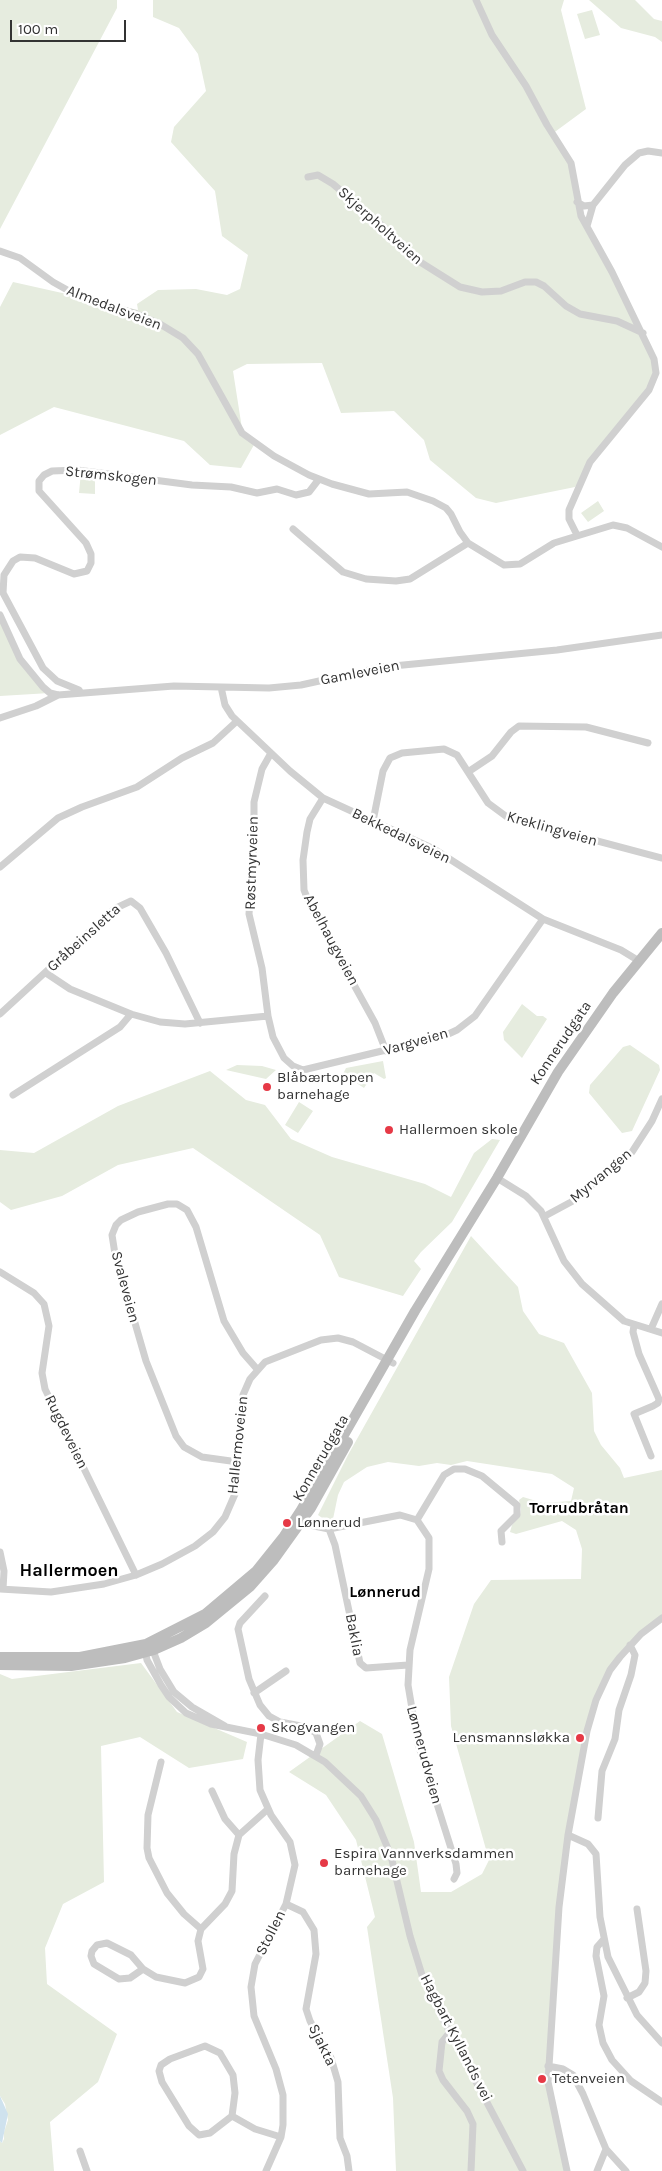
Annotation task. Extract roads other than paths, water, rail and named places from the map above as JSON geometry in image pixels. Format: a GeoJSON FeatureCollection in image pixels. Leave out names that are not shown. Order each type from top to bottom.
{"type":"FeatureCollection","features":[{"type":"Feature","properties":{"kind":"main road","name":"Konnerudgata"},"geometry":{"type":"LineString","coordinates":[[0,1665],[71,1666],[148,1649],[192,1632],[238,1598],[263,1575],[300,1518],[497,1178],[536,1106],[570,1054],[662,933]]}},
{"type":"Feature","properties":{"kind":"main road","name":"Konnerudgata"},"geometry":{"type":"LineString","coordinates":[[0,1657],[80,1657],[148,1649]]}},
{"type":"Feature","properties":{"kind":"street"},"geometry":{"type":"LineString","coordinates":[[476,0],[492,35],[526,86],[547,125],[571,163],[577,202],[586,226],[643,334],[654,359],[654,379],[643,398],[590,462],[569,510],[569,519],[576,535]]}},
{"type":"Feature","properties":{"kind":"street"},"geometry":{"type":"LineString","coordinates":[[586,226],[593,205],[613,179],[635,156],[644,151],[662,153]]}},
{"type":"Feature","properties":{"kind":"street","name":"Skjerpholtveien"},"geometry":{"type":"LineString","coordinates":[[308,177],[318,175],[333,184],[381,225],[409,255],[460,287],[474,291],[501,291],[525,282],[536,282],[580,314],[617,321],[643,334]]}},
{"type":"Feature","properties":{"kind":"street"},"geometry":{"type":"LineString","coordinates":[[577,202],[584,206],[593,205]]}},
{"type":"Feature","properties":{"kind":"street","name":"Almedalsveien"},"geometry":{"type":"LineString","coordinates":[[0,251],[20,258],[53,282],[78,296],[134,313],[160,324],[183,338],[198,354],[242,433],[274,456],[319,479],[363,492],[376,494],[403,491],[433,501],[446,508],[452,514],[460,532],[468,543],[494,560],[512,566],[526,562],[554,543],[576,535],[620,526],[662,547]]}},
{"type":"Feature","properties":{"kind":"street","name":"Strømskogen"},"geometry":{"type":"LineString","coordinates":[[82,692],[57,681],[42,668],[3,593],[4,575],[13,562],[20,557],[35,558],[74,574],[84,572],[91,563],[91,554],[86,543],[42,496],[38,486],[42,477],[52,471],[77,470],[213,487],[232,487],[257,493],[277,489],[301,495],[309,492],[319,479]]}},
{"type":"Feature","properties":{"kind":"street"},"geometry":{"type":"LineString","coordinates":[[293,528],[343,572],[366,579],[396,581],[410,579],[468,543]]}},
{"type":"Feature","properties":{"kind":"street"},"geometry":{"type":"LineString","coordinates":[[0,615],[20,659],[43,687],[50,693],[58,695]]}},
{"type":"Feature","properties":{"kind":"street","name":"Gamleveien"},"geometry":{"type":"LineString","coordinates":[[0,718],[36,706],[58,695],[174,686],[301,685],[383,667],[557,650],[662,635]]}},
{"type":"Feature","properties":{"kind":"street","name":"Bekkedalsveien"},"geometry":{"type":"LineString","coordinates":[[221,687],[224,705],[237,721],[323,798],[434,849],[543,919],[621,950],[639,961]]}},
{"type":"Feature","properties":{"kind":"street"},"geometry":{"type":"LineString","coordinates":[[0,867],[58,818],[137,787],[182,758],[213,743],[237,721]]}},
{"type":"Feature","properties":{"kind":"street"},"geometry":{"type":"LineString","coordinates":[[468,772],[492,756],[514,729],[525,725],[586,727],[648,743]]}},
{"type":"Feature","properties":{"kind":"street","name":"Kreklingveien"},"geometry":{"type":"LineString","coordinates":[[373,821],[385,764],[392,756],[421,751],[448,750],[459,758],[488,802],[507,817],[662,858]]}},
{"type":"Feature","properties":{"kind":"street","name":"Røstmyrveien"},"geometry":{"type":"LineString","coordinates":[[268,1016],[262,968],[249,914],[254,838],[254,802],[262,769],[271,753]]}},
{"type":"Feature","properties":{"kind":"street","name":"Abelhaugveien"},"geometry":{"type":"LineString","coordinates":[[323,798],[310,819],[307,832],[303,865],[304,890],[310,905],[375,1024],[386,1051]]}},
{"type":"Feature","properties":{"kind":"street","name":"Gråbeinsletta"},"geometry":{"type":"LineString","coordinates":[[0,1014],[114,909],[126,901],[134,902],[140,908],[166,953],[200,1023]]}},
{"type":"Feature","properties":{"kind":"street","name":"Vargveien"},"geometry":{"type":"LineString","coordinates":[[268,1016],[278,1047],[288,1062],[298,1069],[308,1069],[444,1036],[464,1025],[489,998],[543,919]]}},
{"type":"Feature","properties":{"kind":"street"},"geometry":{"type":"LineString","coordinates":[[46,973],[61,985],[131,1014],[160,1022],[200,1023],[268,1016]]}},
{"type":"Feature","properties":{"kind":"street"},"geometry":{"type":"LineString","coordinates":[[13,1095],[109,1034],[125,1023],[131,1014]]}},
{"type":"Feature","properties":{"kind":"street","name":"Myrvangen"},"geometry":{"type":"LineString","coordinates":[[545,1216],[571,1202],[632,1152],[652,1121],[662,1099]]}},
{"type":"Feature","properties":{"kind":"street"},"geometry":{"type":"LineString","coordinates":[[497,1178],[529,1198],[545,1216],[560,1255],[572,1273],[621,1318],[662,1333]]}},
{"type":"Feature","properties":{"kind":"street","name":"Svaleveien"},"geometry":{"type":"LineString","coordinates":[[238,1462],[209,1458],[189,1451],[178,1440],[146,1361],[115,1254],[112,1235],[116,1225],[121,1220],[138,1212],[168,1204],[177,1204],[187,1210],[196,1227],[224,1320],[243,1353],[258,1369]]}},
{"type":"Feature","properties":{"kind":"street","name":"Rugdeveien"},"geometry":{"type":"LineString","coordinates":[[0,1272],[34,1293],[44,1304],[49,1326],[42,1373],[45,1389],[136,1575]]}},
{"type":"Feature","properties":{"kind":"street"},"geometry":{"type":"LineString","coordinates":[[651,1329],[662,1304]]}},
{"type":"Feature","properties":{"kind":"street"},"geometry":{"type":"LineString","coordinates":[[634,1324],[633,1332],[639,1354],[659,1399],[658,1403],[634,1414],[651,1456]]}},
{"type":"Feature","properties":{"kind":"street","name":"Hallermoveien"},"geometry":{"type":"LineString","coordinates":[[2,1589],[37,1592],[90,1588],[136,1575],[188,1550],[204,1540],[220,1524],[235,1494],[243,1395],[250,1379],[265,1362],[285,1352],[330,1338],[353,1342],[390,1361]]}},
{"type":"Feature","properties":{"kind":"street"},"geometry":{"type":"LineString","coordinates":[[300,1518],[314,1526],[329,1529],[389,1516],[400,1515],[417,1520],[444,1475],[454,1469],[465,1469],[482,1476],[517,1505],[517,1515],[501,1531],[502,1542]]}},
{"type":"Feature","properties":{"kind":"street","name":"Lønnerudveien"},"geometry":{"type":"LineString","coordinates":[[417,1520],[429,1538],[430,1556],[408,1665],[408,1685],[412,1720],[435,1802],[456,1864],[457,1873],[454,1879]]}},
{"type":"Feature","properties":{"kind":"street","name":"Baklia"},"geometry":{"type":"LineString","coordinates":[[329,1529],[335,1544],[360,1663],[369,1668],[408,1665]]}},
{"type":"Feature","properties":{"kind":"street"},"geometry":{"type":"LineString","coordinates":[[0,1552],[4,1571],[2,1589]]}},
{"type":"Feature","properties":{"kind":"street"},"geometry":{"type":"LineString","coordinates":[[265,1596],[240,1622],[238,1629],[240,1644],[254,1693],[269,1716],[280,1722],[306,1727],[316,1733],[320,1744],[316,1755]]}},
{"type":"Feature","properties":{"kind":"street"},"geometry":{"type":"LineString","coordinates":[[567,2171],[551,2106],[548,2066],[559,1907],[568,1834],[591,1714],[610,1670],[630,1646],[662,1618]]}},
{"type":"Feature","properties":{"kind":"street"},"geometry":{"type":"LineString","coordinates":[[598,1818],[602,1771],[615,1739],[619,1710],[632,1675],[635,1655],[630,1646]]}},
{"type":"Feature","properties":{"kind":"street","name":"Hagbart Kyllands vei"},"geometry":{"type":"LineString","coordinates":[[148,1649],[161,1685],[177,1706],[196,1719],[285,1741],[316,1755],[347,1780],[361,1796],[376,1820],[391,1856],[422,1975],[523,2171]]}},
{"type":"Feature","properties":{"kind":"street"},"geometry":{"type":"LineString","coordinates":[[254,1693],[286,1671]]}},
{"type":"Feature","properties":{"kind":"street","name":"Stollen"},"geometry":{"type":"LineString","coordinates":[[261,1734],[258,1760],[259,1779],[268,1809],[290,1842],[294,1856],[294,1875],[286,1904],[255,1964],[250,1997],[254,2016],[281,2084],[284,2113],[281,2137],[266,2171]]}},
{"type":"Feature","properties":{"kind":"street"},"geometry":{"type":"LineString","coordinates":[[161,1762],[148,1815],[147,1842],[149,1858],[167,1893],[184,1914],[201,1929]]}},
{"type":"Feature","properties":{"kind":"street"},"geometry":{"type":"LineString","coordinates":[[212,1791],[225,1819],[239,1835]]}},
{"type":"Feature","properties":{"kind":"street"},"geometry":{"type":"LineString","coordinates":[[143,1969],[130,1978],[119,1979],[94,1964],[91,1956],[92,1951],[101,1943],[114,1944],[131,1955],[143,1969],[156,1977],[176,1983],[185,1983],[196,1979],[203,1969],[198,1941],[201,1929],[225,1904],[232,1891],[234,1854],[239,1835],[268,1809]]}},
{"type":"Feature","properties":{"kind":"street"},"geometry":{"type":"LineString","coordinates":[[568,1834],[588,1844],[596,1854],[600,1917],[608,1957],[637,2015],[662,2043]]}},
{"type":"Feature","properties":{"kind":"street","name":"Sjakta"},"geometry":{"type":"LineString","coordinates":[[286,1904],[303,1912],[314,1930],[316,1954],[306,2009],[331,2058],[335,2074],[340,2138],[347,2156],[349,2171]]}},
{"type":"Feature","properties":{"kind":"street"},"geometry":{"type":"LineString","coordinates":[[627,1998],[639,1992],[646,1983],[637,1909]]}},
{"type":"Feature","properties":{"kind":"street"},"geometry":{"type":"LineString","coordinates":[[604,1939],[597,1947],[596,1956],[604,1996],[599,2025],[603,2043],[612,2060],[631,2081],[662,2102]]}},
{"type":"Feature","properties":{"kind":"street"},"geometry":{"type":"LineString","coordinates":[[450,2032],[442,2042],[439,2072],[474,2124],[471,2171]]}},
{"type":"Feature","properties":{"kind":"street"},"geometry":{"type":"LineString","coordinates":[[205,2046],[220,2053],[233,2075],[235,2093],[232,2116],[210,2133],[199,2135],[190,2126],[162,2082],[159,2071],[161,2065],[170,2059],[205,2046]]}},
{"type":"Feature","properties":{"kind":"street"},"geometry":{"type":"LineString","coordinates":[[548,2066],[563,2069],[573,2075],[604,2140],[606,2149],[626,2171]]}},
{"type":"Feature","properties":{"kind":"street"},"geometry":{"type":"LineString","coordinates":[[232,2116],[255,2129],[281,2137]]}},
{"type":"Feature","properties":{"kind":"street"},"geometry":{"type":"LineString","coordinates":[[597,2171],[606,2149]]}},
{"type":"Feature","properties":{"kind":"street"},"geometry":{"type":"LineString","coordinates":[[80,2151],[87,2171]]}},
{"type":"Feature","properties":{"kind":"water"},"geometry":{"type":"Polygon","coordinates":[[[0,2096],[8,2114],[2,2143],[0,2141],[0,2096]]]}},
{"type":"Feature","properties":{"kind":"place","name":"Blåbærtoppen barnehage"},"geometry":{"type":"Point","coordinates":[267,1087]}},
{"type":"Feature","properties":{"kind":"place","name":"Hallermoen skole"},"geometry":{"type":"Point","coordinates":[389,1130]}},
{"type":"Feature","properties":{"kind":"place","name":"Lønnerud"},"geometry":{"type":"Point","coordinates":[287,1523]}},
{"type":"Feature","properties":{"kind":"place","name":"Skogvangen"},"geometry":{"type":"Point","coordinates":[261,1728]}},
{"type":"Feature","properties":{"kind":"place","name":"Lensmannsløkka"},"geometry":{"type":"Point","coordinates":[580,1738]}},
{"type":"Feature","properties":{"kind":"place","name":"Espira Vannverksdammen barnehage"},"geometry":{"type":"Point","coordinates":[324,1863]}},
{"type":"Feature","properties":{"kind":"place","name":"Tetenveien"},"geometry":{"type":"Point","coordinates":[542,2079]}},
{"type":"Feature","properties":{"kind":"district","name":"Torrudbråtan"},"geometry":{"type":"Point","coordinates":[579,1508]}},
{"type":"Feature","properties":{"kind":"district","name":"Hallermoen"},"geometry":{"type":"Point","coordinates":[69,1571]}},
{"type":"Feature","properties":{"kind":"district","name":"Lønnerud"},"geometry":{"type":"Point","coordinates":[385,1592]}}]}
